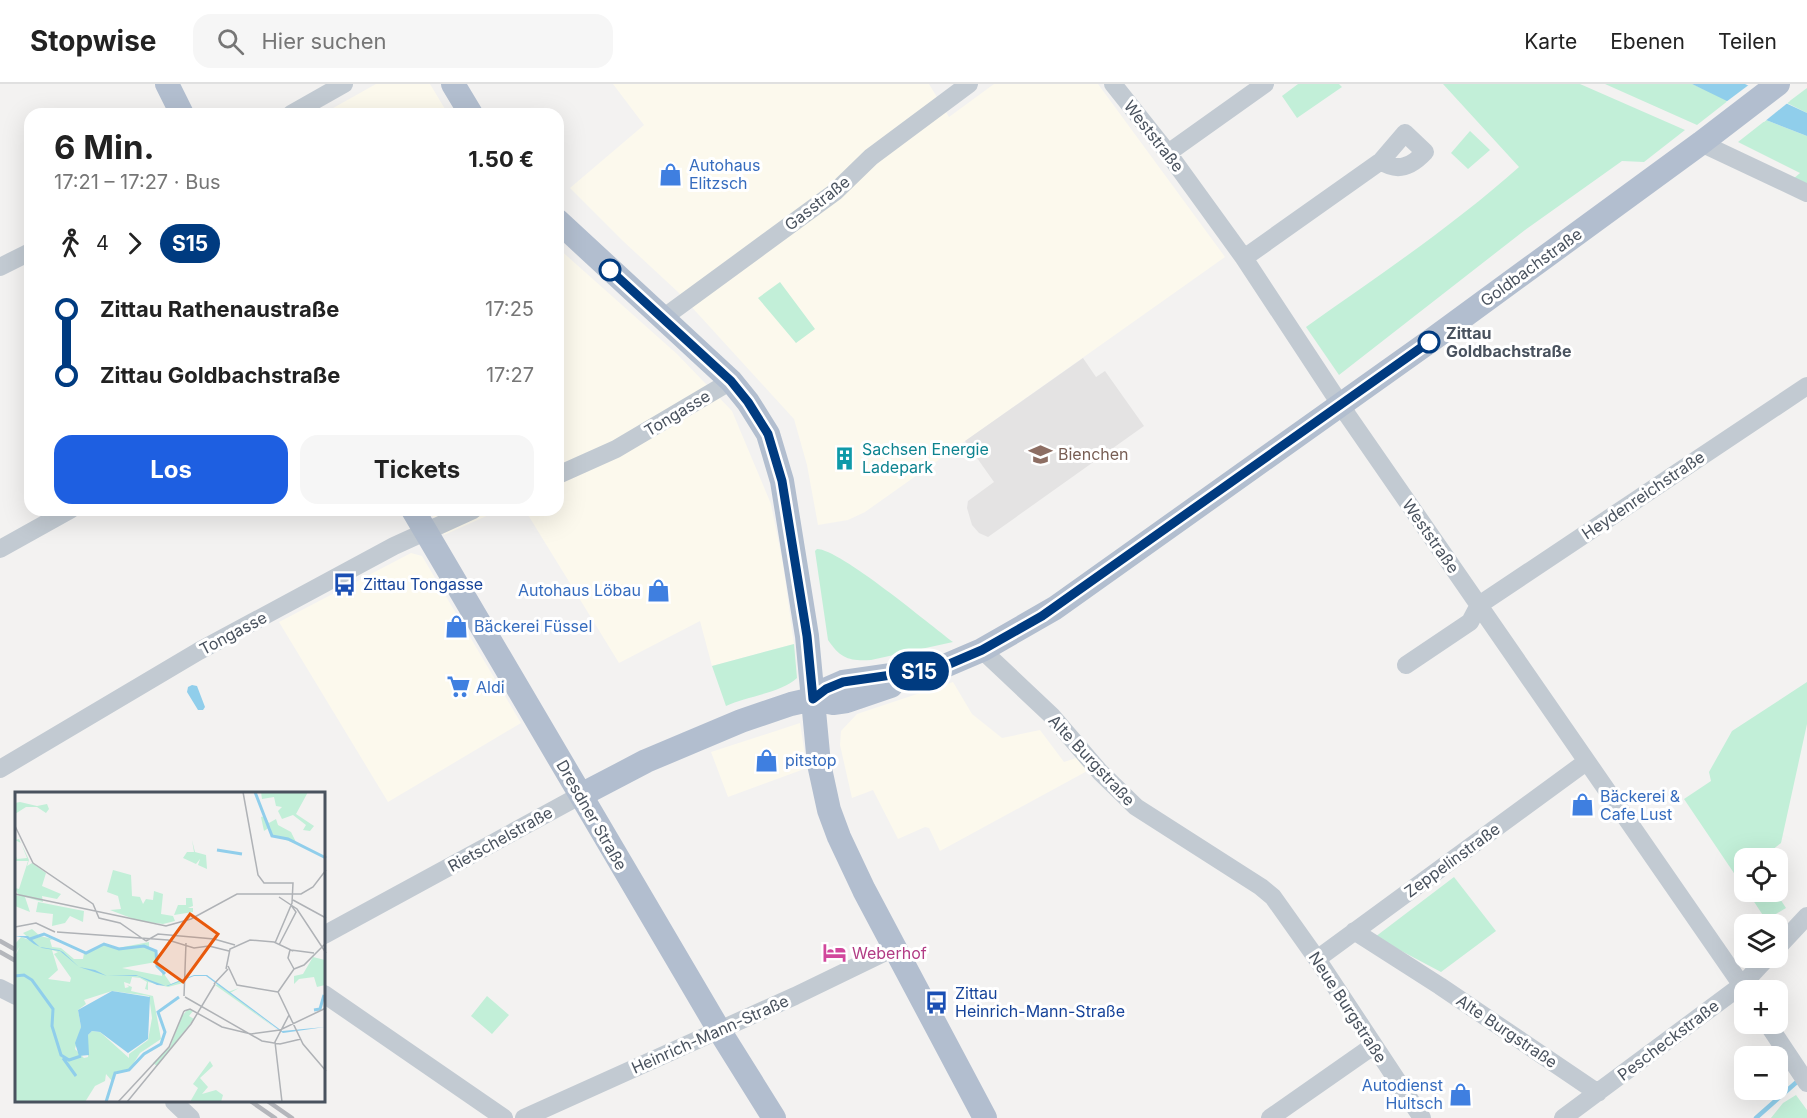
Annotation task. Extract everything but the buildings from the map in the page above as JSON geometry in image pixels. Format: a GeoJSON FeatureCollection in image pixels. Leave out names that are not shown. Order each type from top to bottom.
{"type":"FeatureCollection","features":[{"type":"Feature","properties":{"kind":"main road"},"geometry":{"type":"LineString","coordinates":[[167,84],[179,108]]}},
{"type":"Feature","properties":{"kind":"main road"},"geometry":{"type":"LineString","coordinates":[[453,84],[467,108]]}},
{"type":"Feature","properties":{"kind":"main road","name":"Goldbachstraße"},"geometry":{"type":"LineString","coordinates":[[813,699],[826,689],[843,682],[940,668],[982,650],[1061,604],[1341,405],[1707,139],[1778,84]]}},
{"type":"Feature","properties":{"kind":"main road"},"geometry":{"type":"LineString","coordinates":[[564,227],[731,381],[748,402],[768,434],[782,481],[807,636],[819,764],[829,810],[849,861],[985,1118]]}},
{"type":"Feature","properties":{"kind":"main road","name":"Dresdner Straße"},"geometry":{"type":"LineString","coordinates":[[416,516],[718,1030],[774,1118]]}},
{"type":"Feature","properties":{"kind":"main road","name":"Rietschelstraße"},"geometry":{"type":"LineString","coordinates":[[581,795],[646,761],[687,743],[741,721],[813,699]]}},
{"type":"Feature","properties":{"kind":"street"},"geometry":{"type":"LineString","coordinates":[[302,108],[344,84]]}},
{"type":"Feature","properties":{"kind":"street","name":"Gasstraße"},"geometry":{"type":"LineString","coordinates":[[663,318],[835,192],[871,157],[969,84]]}},
{"type":"Feature","properties":{"kind":"street","name":"Weststraße"},"geometry":{"type":"LineString","coordinates":[[1113,84],[1168,153],[1244,258],[1341,405],[1739,980]]}},
{"type":"Feature","properties":{"kind":"street"},"geometry":{"type":"LineString","coordinates":[[1168,153],[1265,84]]}},
{"type":"Feature","properties":{"kind":"street"},"geometry":{"type":"LineString","coordinates":[[1707,139],[1807,193]]}},
{"type":"Feature","properties":{"kind":"street"},"geometry":{"type":"LineString","coordinates":[[1244,258],[1381,161]]}},
{"type":"Feature","properties":{"kind":"street"},"geometry":{"type":"LineString","coordinates":[[0,267],[24,255]]}},
{"type":"Feature","properties":{"kind":"street","name":"Tongasse"},"geometry":{"type":"LineString","coordinates":[[564,472],[616,449],[731,381]]}},
{"type":"Feature","properties":{"kind":"street","name":"Heydenreichstraße"},"geometry":{"type":"LineString","coordinates":[[1479,604],[1807,386]]}},
{"type":"Feature","properties":{"kind":"street"},"geometry":{"type":"LineString","coordinates":[[0,549],[59,516]]}},
{"type":"Feature","properties":{"kind":"street","name":"Tongasse"},"geometry":{"type":"LineString","coordinates":[[0,769],[199,651],[425,531],[459,516]]}},
{"type":"Feature","properties":{"kind":"street"},"geometry":{"type":"LineString","coordinates":[[1406,665],[1470,622],[1479,604]]}},
{"type":"Feature","properties":{"kind":"street","name":"Alte Burgstraße"},"geometry":{"type":"LineString","coordinates":[[982,650],[1052,716],[1100,772],[1136,807],[1273,897]]}},
{"type":"Feature","properties":{"kind":"street","name":"Zeppelinstraße"},"geometry":{"type":"LineString","coordinates":[[1317,959],[1586,762]]}},
{"type":"Feature","properties":{"kind":"street","name":"Rietschelstraße"},"geometry":{"type":"LineString","coordinates":[[326,934],[581,795]]}},
{"type":"Feature","properties":{"kind":"street","name":"Neue Burgstraße"},"geometry":{"type":"LineString","coordinates":[[1273,897],[1317,959],[1422,1118]]}},
{"type":"Feature","properties":{"kind":"street"},"geometry":{"type":"LineString","coordinates":[[1788,936],[1807,916]]}},
{"type":"Feature","properties":{"kind":"street","name":"Alte Burgstraße"},"geometry":{"type":"LineString","coordinates":[[1354,931],[1598,1093]]}},
{"type":"Feature","properties":{"kind":"street","name":"Heinrich-Mann-Straße"},"geometry":{"type":"LineString","coordinates":[[524,1118],[894,948]]}},
{"type":"Feature","properties":{"kind":"street","name":"Pescheckstraße"},"geometry":{"type":"LineString","coordinates":[[1750,980],[1759,968]]}},
{"type":"Feature","properties":{"kind":"street"},"geometry":{"type":"LineString","coordinates":[[0,988],[15,996]]}},
{"type":"Feature","properties":{"kind":"street","name":"Pescheckstraße"},"geometry":{"type":"LineString","coordinates":[[1563,1118],[1734,994]]}},
{"type":"Feature","properties":{"kind":"street"},"geometry":{"type":"LineString","coordinates":[[326,995],[504,1118]]}},
{"type":"Feature","properties":{"kind":"street"},"geometry":{"type":"LineString","coordinates":[[1774,1034],[1807,1083]]}},
{"type":"Feature","properties":{"kind":"street"},"geometry":{"type":"LineString","coordinates":[[1270,1118],[1373,1046]]}},
{"type":"Feature","properties":{"kind":"street"},"geometry":{"type":"LineString","coordinates":[[176,1103],[191,1118]]}},
{"type":"Feature","properties":{"kind":"shaded area"},"geometry":{"type":"Polygon","coordinates":[[[376,84],[430,84],[444,108],[333,108],[376,84]]]}},
{"type":"Feature","properties":{"kind":"shaded area"},"geometry":{"type":"Polygon","coordinates":[[[613,84],[929,84],[949,117],[994,84],[1098,84],[1225,257],[865,512],[848,520],[818,525],[807,465],[794,419],[678,292],[570,188],[644,125],[613,84]]]}},
{"type":"Feature","properties":{"kind":"shaded area"},"geometry":{"type":"Polygon","coordinates":[[[564,253],[677,354],[732,411],[771,504],[783,564],[794,644],[712,666],[700,621],[619,663],[529,516],[564,516],[564,253]]]}},
{"type":"Feature","properties":{"kind":"shaded area","name":"Bienchen"},"geometry":{"type":"Polygon","coordinates":[[[1083,358],[1096,377],[1105,371],[1144,426],[988,537],[979,533],[972,525],[967,508],[968,501],[994,482],[965,441],[1083,358]]]}},
{"type":"Feature","properties":{"kind":"shaded area"},"geometry":{"type":"Polygon","coordinates":[[[433,516],[487,516],[444,535],[433,516]]]}},
{"type":"Feature","properties":{"kind":"shaded area"},"geometry":{"type":"Polygon","coordinates":[[[411,553],[422,556],[521,723],[388,802],[279,622],[411,553]]]}},
{"type":"Feature","properties":{"kind":"shaded area"},"geometry":{"type":"Polygon","coordinates":[[[953,682],[972,714],[1002,738],[1040,730],[1064,762],[1079,757],[1089,770],[940,851],[929,828],[925,827],[898,839],[873,790],[852,798],[840,745],[841,731],[857,714],[953,682]]]}},
{"type":"Feature","properties":{"kind":"shaded area"},"geometry":{"type":"Polygon","coordinates":[[[800,723],[807,768],[728,797],[711,752],[800,723]]]}},
{"type":"Feature","properties":{"kind":"green space"},"geometry":{"type":"Polygon","coordinates":[[[1298,84],[1339,84],[1342,87],[1297,118],[1282,96],[1298,84]]]}},
{"type":"Feature","properties":{"kind":"green space"},"geometry":{"type":"Polygon","coordinates":[[[1443,84],[1580,84],[1685,130],[1644,162],[1622,161],[1525,230],[1339,375],[1306,327],[1442,230],[1519,167],[1443,84]]]}},
{"type":"Feature","properties":{"kind":"green space"},"geometry":{"type":"Polygon","coordinates":[[[1605,84],[1692,84],[1729,100],[1697,125],[1605,84]]]}},
{"type":"Feature","properties":{"kind":"green space"},"geometry":{"type":"Polygon","coordinates":[[[1807,88],[1807,113],[1787,103],[1807,88]]]}},
{"type":"Feature","properties":{"kind":"green space"},"geometry":{"type":"Polygon","coordinates":[[[1766,120],[1807,136],[1807,187],[1792,180],[1800,173],[1738,142],[1766,120]]]}},
{"type":"Feature","properties":{"kind":"green space"},"geometry":{"type":"Polygon","coordinates":[[[1470,131],[1490,150],[1468,169],[1451,153],[1470,131]]]}},
{"type":"Feature","properties":{"kind":"green space"},"geometry":{"type":"Polygon","coordinates":[[[780,282],[815,329],[796,343],[758,298],[780,282]]]}},
{"type":"Feature","properties":{"kind":"green space"},"geometry":{"type":"Polygon","coordinates":[[[817,549],[829,552],[845,561],[953,642],[871,660],[846,658],[828,640],[815,551],[817,549]]]}},
{"type":"Feature","properties":{"kind":"green space"},"geometry":{"type":"Polygon","coordinates":[[[794,644],[797,678],[773,691],[726,706],[712,666],[794,644]]]}},
{"type":"Feature","properties":{"kind":"green space"},"geometry":{"type":"Polygon","coordinates":[[[1807,682],[1807,724],[1781,843],[1775,848],[1734,848],[1734,873],[1684,799],[1711,781],[1709,772],[1732,731],[1807,682]]]}},
{"type":"Feature","properties":{"kind":"green space"},"geometry":{"type":"Polygon","coordinates":[[[1454,877],[1496,931],[1441,972],[1375,937],[1454,877]]]}},
{"type":"Feature","properties":{"kind":"green space"},"geometry":{"type":"Polygon","coordinates":[[[1754,902],[1782,902],[1786,908],[1776,914],[1762,914],[1754,902]]]}},
{"type":"Feature","properties":{"kind":"green space"},"geometry":{"type":"Polygon","coordinates":[[[487,996],[509,1015],[492,1034],[471,1016],[487,996]]]}},
{"type":"Feature","properties":{"kind":"green space"},"geometry":{"type":"Polygon","coordinates":[[[1796,1095],[1807,1110],[1807,1118],[1771,1118],[1796,1095]]]}},
{"type":"Feature","properties":{"kind":"water"},"geometry":{"type":"Polygon","coordinates":[[[1692,84],[1745,84],[1807,113],[1807,136],[1766,120],[1692,84]]]}},
{"type":"Feature","properties":{"kind":"water"},"geometry":{"type":"Polygon","coordinates":[[[197,686],[205,707],[203,710],[198,710],[187,692],[188,687],[197,686]]]}},
{"type":"Feature","properties":{"kind":"pier"},"geometry":{"type":"Polygon","coordinates":[[[1750,84],[1790,101],[1764,122],[1726,102],[1750,84]]]}},
{"type":"Feature","properties":{"kind":"waterway"},"geometry":{"type":"LineString","coordinates":[[1756,1118],[1799,1080]]}},
{"type":"Feature","properties":{"kind":"railway"},"geometry":{"type":"LineString","coordinates":[[0,941],[15,949]]}},
{"type":"Feature","properties":{"kind":"railway"},"geometry":{"type":"LineString","coordinates":[[0,952],[15,960]]}},
{"type":"Feature","properties":{"kind":"railway"},"geometry":{"type":"LineString","coordinates":[[253,1103],[275,1118]]}},
{"type":"Feature","properties":{"kind":"railway"},"geometry":{"type":"LineString","coordinates":[[270,1103],[292,1118]]}},
{"type":"Feature","properties":{"kind":"bus line","name":"S15"},"geometry":{"type":"LineString","coordinates":[[610,270],[731,381],[758,416],[768,434],[782,481],[807,636],[813,699],[826,689],[843,682],[940,668],[982,650],[1042,616],[1429,342]]}},
{"type":"Feature","properties":{"kind":"place","name":"Autohaus Elitzsch"},"geometry":{"type":"Point","coordinates":[671,174]}},
{"type":"Feature","properties":{"kind":"place","name":"Zittau Goldbachstraße"},"geometry":{"type":"Point","coordinates":[1429,342]}},
{"type":"Feature","properties":{"kind":"place","name":"Bienchen"},"geometry":{"type":"Point","coordinates":[1040,454]}},
{"type":"Feature","properties":{"kind":"place","name":"Sachsen Energie Ladepark"},"geometry":{"type":"Point","coordinates":[844,458]}},
{"type":"Feature","properties":{"kind":"place","name":"Zittau Tongasse"},"geometry":{"type":"Point","coordinates":[345,584]}},
{"type":"Feature","properties":{"kind":"place","name":"Autohaus Löbau"},"geometry":{"type":"Point","coordinates":[659,590]}},
{"type":"Feature","properties":{"kind":"place","name":"Bäckerei Füssel"},"geometry":{"type":"Point","coordinates":[456,626]}},
{"type":"Feature","properties":{"kind":"place","name":"Aldi"},"geometry":{"type":"Point","coordinates":[458,687]}},
{"type":"Feature","properties":{"kind":"place","name":"pitstop"},"geometry":{"type":"Point","coordinates":[767,760]}},
{"type":"Feature","properties":{"kind":"place","name":"Bäckerei & Cafe Lust"},"geometry":{"type":"Point","coordinates":[1582,805]}},
{"type":"Feature","properties":{"kind":"place","name":"Weberhof"},"geometry":{"type":"Point","coordinates":[834,953]}},
{"type":"Feature","properties":{"kind":"place","name":"Zittau Heinrich-Mann-Straße"},"geometry":{"type":"Point","coordinates":[937,1002]}},
{"type":"Feature","properties":{"kind":"place","name":"Autodienst Hultsch"},"geometry":{"type":"Point","coordinates":[1461,1094]}}]}
